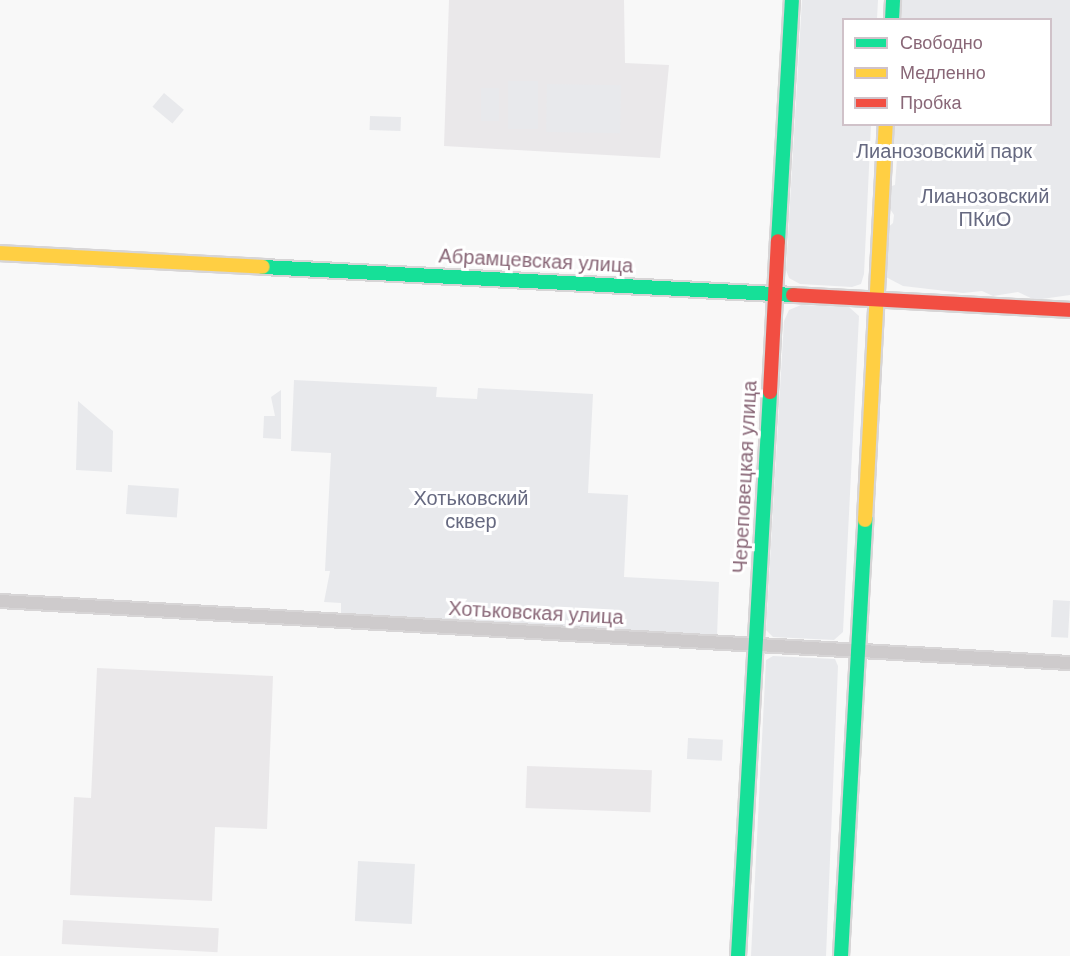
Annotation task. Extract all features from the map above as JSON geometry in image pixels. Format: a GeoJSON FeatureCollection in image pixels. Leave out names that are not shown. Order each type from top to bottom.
{"type":"FeatureCollection","features":[{"type":"Feature","properties":{"kind":"main road","name":"Череповецкая улица"},"geometry":{"type":"LineString","coordinates":[[738,956],[792,0]]}},
{"type":"Feature","properties":{"kind":"main road"},"geometry":{"type":"LineString","coordinates":[[892,0],[892,18]]}},
{"type":"Feature","properties":{"kind":"main road"},"geometry":{"type":"LineString","coordinates":[[841,956],[860,651],[886,126]]}},
{"type":"Feature","properties":{"kind":"main road","name":"Абрамцевская улица"},"geometry":{"type":"LineString","coordinates":[[0,253],[775,292],[1070,310]]}},
{"type":"Feature","properties":{"kind":"street","name":"Хотьковская улица"},"geometry":{"type":"LineString","coordinates":[[0,601],[1070,663]]}},
{"type":"Feature","properties":{"kind":"shaded area"},"geometry":{"type":"Polygon","coordinates":[[[449,0],[624,0],[625,63],[669,65],[660,158],[444,146],[449,0]]]}},
{"type":"Feature","properties":{"kind":"shaded area"},"geometry":{"type":"Polygon","coordinates":[[[97,668],[273,676],[267,829],[215,827],[212,901],[70,895],[74,797],[91,798],[97,668]]]}},
{"type":"Feature","properties":{"kind":"shaded area"},"geometry":{"type":"Polygon","coordinates":[[[527,766],[652,770],[650,812],[526,808],[527,766]]]}},
{"type":"Feature","properties":{"kind":"shaded area"},"geometry":{"type":"Polygon","coordinates":[[[63,920],[219,928],[218,952],[62,944],[63,920]]]}},
{"type":"Feature","properties":{"kind":"green space"},"geometry":{"type":"Polygon","coordinates":[[[802,0],[878,0],[877,18],[842,18],[842,126],[871,126],[864,274],[861,284],[852,287],[800,284],[789,278],[786,270],[802,0]]]}},
{"type":"Feature","properties":{"kind":"green space","name":"Лианозовский парк"},"geometry":{"type":"Polygon","coordinates":[[[891,0],[1070,0],[1070,295],[1035,300],[1018,292],[993,296],[982,291],[963,293],[903,286],[882,275],[885,230],[893,223],[894,215],[885,201],[888,187],[895,185],[897,158],[889,149],[889,126],[1052,126],[1052,18],[893,18],[891,0]]]}},
{"type":"Feature","properties":{"kind":"green space"},"geometry":{"type":"Polygon","coordinates":[[[508,81],[538,81],[538,129],[508,129],[508,81]]]}},
{"type":"Feature","properties":{"kind":"green space"},"geometry":{"type":"Polygon","coordinates":[[[547,84],[621,85],[620,133],[546,132],[547,84]]]}},
{"type":"Feature","properties":{"kind":"green space"},"geometry":{"type":"Polygon","coordinates":[[[481,88],[499,88],[499,121],[481,121],[481,88]]]}},
{"type":"Feature","properties":{"kind":"green space"},"geometry":{"type":"Polygon","coordinates":[[[164,93],[184,110],[172,124],[152,107],[164,93]]]}},
{"type":"Feature","properties":{"kind":"green space"},"geometry":{"type":"Polygon","coordinates":[[[370,116],[401,117],[400,131],[370,130],[370,116]]]}},
{"type":"Feature","properties":{"kind":"green space"},"geometry":{"type":"Polygon","coordinates":[[[801,305],[849,307],[859,316],[843,632],[834,640],[773,637],[766,630],[784,321],[789,310],[801,305]]]}},
{"type":"Feature","properties":{"kind":"green space","name":"Хотьковский сквер"},"geometry":{"type":"Polygon","coordinates":[[[294,380],[437,387],[436,397],[477,399],[478,388],[593,394],[588,493],[628,495],[624,577],[719,582],[717,637],[341,615],[341,603],[324,602],[330,571],[325,571],[331,453],[291,451],[294,380]]]}},
{"type":"Feature","properties":{"kind":"green space"},"geometry":{"type":"Polygon","coordinates":[[[281,390],[281,439],[263,438],[264,416],[275,416],[271,397],[281,390]]]}},
{"type":"Feature","properties":{"kind":"green space"},"geometry":{"type":"Polygon","coordinates":[[[78,401],[113,431],[112,472],[76,470],[78,401]]]}},
{"type":"Feature","properties":{"kind":"green space"},"geometry":{"type":"Polygon","coordinates":[[[128,485],[179,489],[177,517],[126,514],[128,485]]]}},
{"type":"Feature","properties":{"kind":"green space"},"geometry":{"type":"Polygon","coordinates":[[[1053,600],[1070,601],[1068,638],[1051,637],[1053,600]]]}},
{"type":"Feature","properties":{"kind":"green space"},"geometry":{"type":"Polygon","coordinates":[[[773,656],[835,659],[838,666],[826,956],[751,956],[766,660],[773,656]]]}},
{"type":"Feature","properties":{"kind":"green space"},"geometry":{"type":"Polygon","coordinates":[[[688,738],[723,740],[722,761],[687,759],[688,738]]]}},
{"type":"Feature","properties":{"kind":"green space"},"geometry":{"type":"Polygon","coordinates":[[[358,861],[415,864],[412,924],[355,921],[358,861]]]}},
{"type":"Feature","properties":{"kind":"traffic: fast"},"geometry":{"type":"LineString","coordinates":[[778,241],[792,0]]}},
{"type":"Feature","properties":{"kind":"traffic: fast"},"geometry":{"type":"LineString","coordinates":[[892,18],[893,0]]}},
{"type":"Feature","properties":{"kind":"traffic: fast"},"geometry":{"type":"LineString","coordinates":[[263,267],[793,295]]}},
{"type":"Feature","properties":{"kind":"traffic: fast"},"geometry":{"type":"LineString","coordinates":[[738,956],[770,392]]}},
{"type":"Feature","properties":{"kind":"traffic: fast"},"geometry":{"type":"LineString","coordinates":[[841,956],[865,520]]}},
{"type":"Feature","properties":{"kind":"traffic: slow"},"geometry":{"type":"LineString","coordinates":[[865,520],[886,126]]}},
{"type":"Feature","properties":{"kind":"traffic: slow"},"geometry":{"type":"LineString","coordinates":[[0,253],[263,267]]}},
{"type":"Feature","properties":{"kind":"traffic: jam"},"geometry":{"type":"LineString","coordinates":[[770,392],[778,241]]}},
{"type":"Feature","properties":{"kind":"traffic: jam"},"geometry":{"type":"LineString","coordinates":[[793,295],[1070,310]]}},
{"type":"Feature","properties":{"kind":"park label","name":"Лианозовский ПКиО"},"geometry":{"type":"Point","coordinates":[985,208]}}]}
